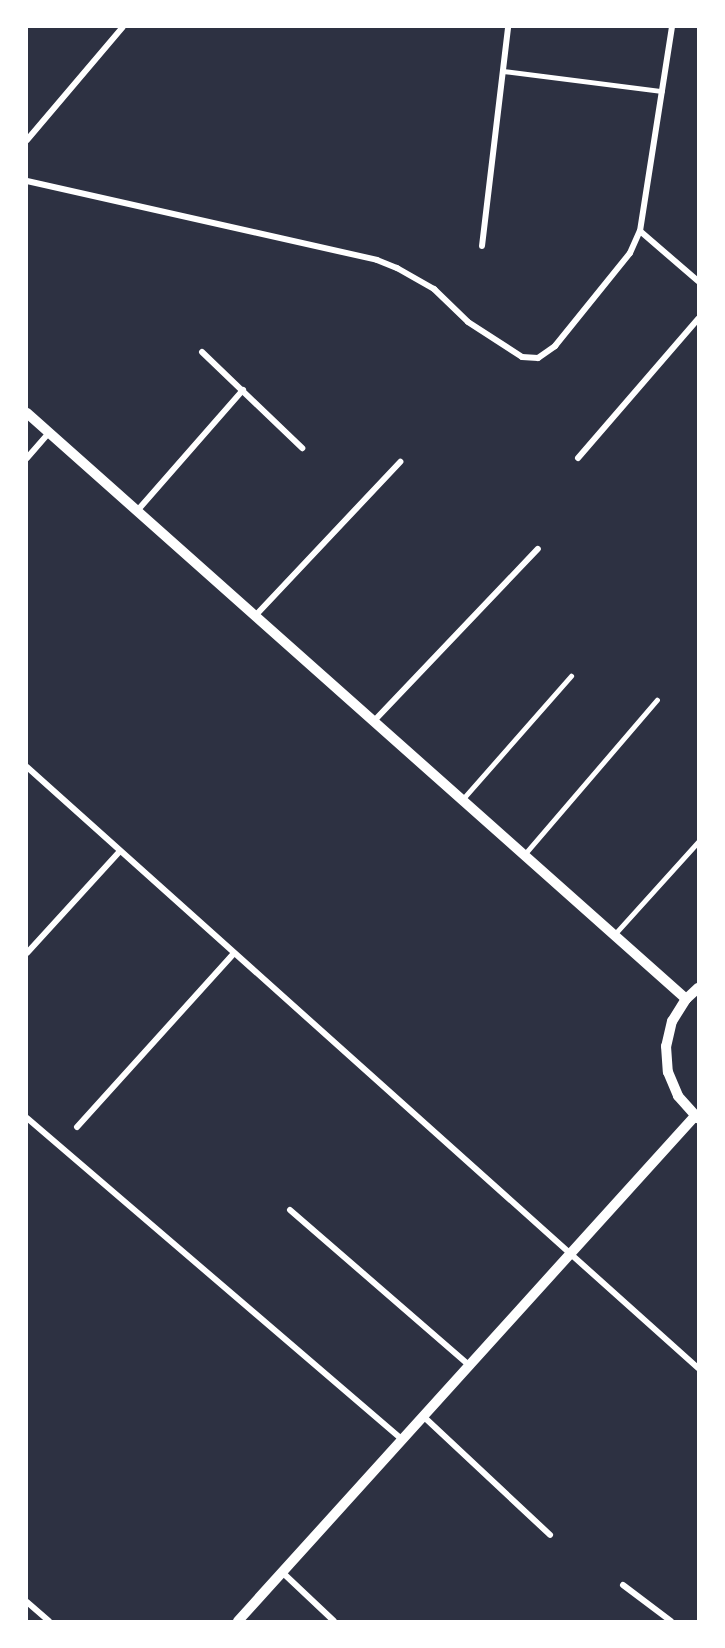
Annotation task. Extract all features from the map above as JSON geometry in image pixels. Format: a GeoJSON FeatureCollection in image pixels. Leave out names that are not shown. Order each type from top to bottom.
{"type":"FeatureCollection","features":[{"type":"Feature","properties":{"kind":"street"},"geometry":{"type":"LineString","coordinates":[[27,140],[123,27]]}},
{"type":"Feature","properties":{"kind":"street"},"geometry":{"type":"LineString","coordinates":[[482,246],[508,27]]}},
{"type":"Feature","properties":{"kind":"street"},"geometry":{"type":"LineString","coordinates":[[27,182],[377,260],[397,268],[434,290],[468,322],[522,357],[538,358],[555,346],[622,262],[640,231],[672,27]]}},
{"type":"Feature","properties":{"kind":"street"},"geometry":{"type":"LineString","coordinates":[[640,231],[698,281]]}},
{"type":"Feature","properties":{"kind":"street"},"geometry":{"type":"LineString","coordinates":[[578,458],[698,319]]}},
{"type":"Feature","properties":{"kind":"street"},"geometry":{"type":"LineString","coordinates":[[202,352],[302,448]]}},
{"type":"Feature","properties":{"kind":"street"},"geometry":{"type":"LineString","coordinates":[[137,511],[243,390]]}},
{"type":"Feature","properties":{"kind":"street"},"geometry":{"type":"LineString","coordinates":[[27,413],[686,999]]}},
{"type":"Feature","properties":{"kind":"street"},"geometry":{"type":"LineString","coordinates":[[27,458],[49,433]]}},
{"type":"Feature","properties":{"kind":"street"},"geometry":{"type":"LineString","coordinates":[[255,616],[400,462]]}},
{"type":"Feature","properties":{"kind":"street"},"geometry":{"type":"LineString","coordinates":[[374,722],[538,549]]}},
{"type":"Feature","properties":{"kind":"street"},"geometry":{"type":"LineString","coordinates":[[28,770],[698,1368]]}},
{"type":"Feature","properties":{"kind":"street"},"geometry":{"type":"LineString","coordinates":[[27,953],[120,851]]}},
{"type":"Feature","properties":{"kind":"street"},"geometry":{"type":"LineString","coordinates":[[77,1127],[234,953]]}},
{"type":"Feature","properties":{"kind":"street"},"geometry":{"type":"LineString","coordinates":[[238,1621],[569,1254],[696,1117],[678,1096],[668,1063],[666,1046],[672,1021],[686,999],[698,988]]}},
{"type":"Feature","properties":{"kind":"street"},"geometry":{"type":"LineString","coordinates":[[27,1118],[402,1439]]}},
{"type":"Feature","properties":{"kind":"street"},"geometry":{"type":"LineString","coordinates":[[290,1210],[470,1365]]}},
{"type":"Feature","properties":{"kind":"street"},"geometry":{"type":"LineString","coordinates":[[423,1416],[550,1535]]}},
{"type":"Feature","properties":{"kind":"street"},"geometry":{"type":"LineString","coordinates":[[282,1572],[334,1621]]}},
{"type":"Feature","properties":{"kind":"street"},"geometry":{"type":"LineString","coordinates":[[623,1585],[671,1621]]}},
{"type":"Feature","properties":{"kind":"street"},"geometry":{"type":"LineString","coordinates":[[27,1602],[49,1621]]}},
{"type":"Feature","properties":{"kind":"lane"},"geometry":{"type":"LineString","coordinates":[[503,71],[662,91]]}},
{"type":"Feature","properties":{"kind":"lane"},"geometry":{"type":"LineString","coordinates":[[462,800],[571,676]]}},
{"type":"Feature","properties":{"kind":"lane"},"geometry":{"type":"LineString","coordinates":[[524,855],[657,700]]}},
{"type":"Feature","properties":{"kind":"lane"},"geometry":{"type":"LineString","coordinates":[[615,935],[698,842]]}}]}
